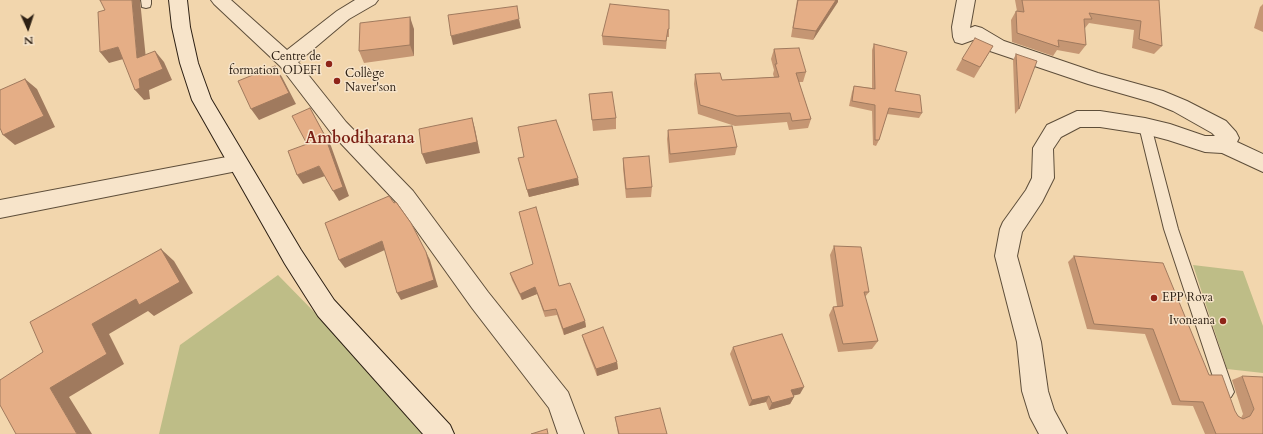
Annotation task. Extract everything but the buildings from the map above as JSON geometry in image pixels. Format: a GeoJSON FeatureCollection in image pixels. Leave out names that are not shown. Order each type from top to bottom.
{"type":"FeatureCollection","features":[{"type":"Feature","properties":{"kind":"street"},"geometry":{"type":"LineString","coordinates":[[178,0],[181,26],[189,63],[199,92],[237,163],[293,257],[326,308],[441,434]]}},
{"type":"Feature","properties":{"kind":"street"},"geometry":{"type":"LineString","coordinates":[[220,0],[286,61],[339,128],[405,198],[480,300],[559,401],[571,434]]}},
{"type":"Feature","properties":{"kind":"street"},"geometry":{"type":"LineString","coordinates":[[286,61],[343,15],[369,0]]}},
{"type":"Feature","properties":{"kind":"street"},"geometry":{"type":"LineString","coordinates":[[966,0],[961,27],[962,37],[975,33],[997,46],[1095,79],[1156,96],[1180,106],[1219,127],[1229,138],[1224,145]]}},
{"type":"Feature","properties":{"kind":"street"},"geometry":{"type":"LineString","coordinates":[[1054,434],[1043,417],[1035,391],[1029,342],[1006,256],[1011,229],[1034,196],[1043,178],[1043,148],[1054,131],[1077,119],[1100,119],[1145,126],[1170,132],[1205,144],[1224,145],[1263,164]]}},
{"type":"Feature","properties":{"kind":"street"},"geometry":{"type":"LineString","coordinates":[[0,209],[237,163]]}},
{"type":"Feature","properties":{"kind":"lane"},"geometry":{"type":"LineString","coordinates":[[1145,126],[1171,229],[1231,407]]}},
{"type":"Feature","properties":{"kind":"shaded area"},"geometry":{"type":"Polygon","coordinates":[[[1193,265],[1243,271],[1263,326],[1263,373],[1227,369],[1193,265]]]}},
{"type":"Feature","properties":{"kind":"shaded area"},"geometry":{"type":"Polygon","coordinates":[[[278,275],[400,397],[431,434],[159,434],[180,345],[278,275]]]}},
{"type":"Feature","properties":{"kind":"place","name":"Centre de formation ODEFI"},"geometry":{"type":"Point","coordinates":[329,64]}},
{"type":"Feature","properties":{"kind":"place","name":"Collège Naver'son"},"geometry":{"type":"Point","coordinates":[337,81]}},
{"type":"Feature","properties":{"kind":"place","name":"EPP Rova"},"geometry":{"type":"Point","coordinates":[1154,298]}},
{"type":"Feature","properties":{"kind":"place","name":"Ivoneana"},"geometry":{"type":"Point","coordinates":[1223,321]}},
{"type":"Feature","properties":{"kind":"district","name":"Ambodiharana"},"geometry":{"type":"Point","coordinates":[360,139]}}]}
